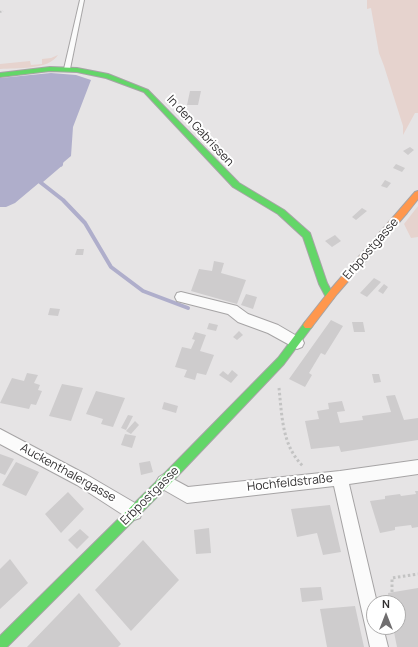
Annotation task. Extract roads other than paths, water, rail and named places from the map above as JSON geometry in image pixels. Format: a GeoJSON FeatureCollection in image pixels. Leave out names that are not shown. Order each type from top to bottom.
{"type":"FeatureCollection","features":[{"type":"Feature","properties":{"kind":"street","name":"In den Gabrissen"},"geometry":{"type":"LineString","coordinates":[[0,75],[67,69],[111,76],[130,82],[146,91],[236,185],[281,212],[306,235],[323,284],[330,296]]}},
{"type":"Feature","properties":{"kind":"street","name":"Erbpostgasse"},"geometry":{"type":"LineString","coordinates":[[0,645],[164,482],[281,362],[297,343],[330,296],[391,228],[418,194]]}},
{"type":"Feature","properties":{"kind":"street"},"geometry":{"type":"LineString","coordinates":[[181,298],[232,310],[243,318],[273,329],[297,343]]}},
{"type":"Feature","properties":{"kind":"street","name":"Auckenthalergasse"},"geometry":{"type":"LineString","coordinates":[[0,436],[82,480],[134,512]]}},
{"type":"Feature","properties":{"kind":"street","name":"Hochfeldstraße"},"geometry":{"type":"LineString","coordinates":[[164,482],[187,494],[340,478],[418,467]]}},
{"type":"Feature","properties":{"kind":"street"},"geometry":{"type":"LineString","coordinates":[[340,478],[379,647]]}},
{"type":"Feature","properties":{"kind":"lane"},"geometry":{"type":"LineString","coordinates":[[67,69],[82,0]]}},
{"type":"Feature","properties":{"kind":"water"},"geometry":{"type":"Polygon","coordinates":[[[51,73],[76,75],[91,80],[73,127],[71,156],[15,203],[6,207],[0,207],[0,78],[51,73]]]}},
{"type":"Feature","properties":{"kind":"waterway"},"geometry":{"type":"LineString","coordinates":[[61,165],[62,160]]}},
{"type":"Feature","properties":{"kind":"waterway"},"geometry":{"type":"LineString","coordinates":[[61,164],[40,182],[63,200],[85,223],[111,267],[143,291],[188,308]]}}]}
